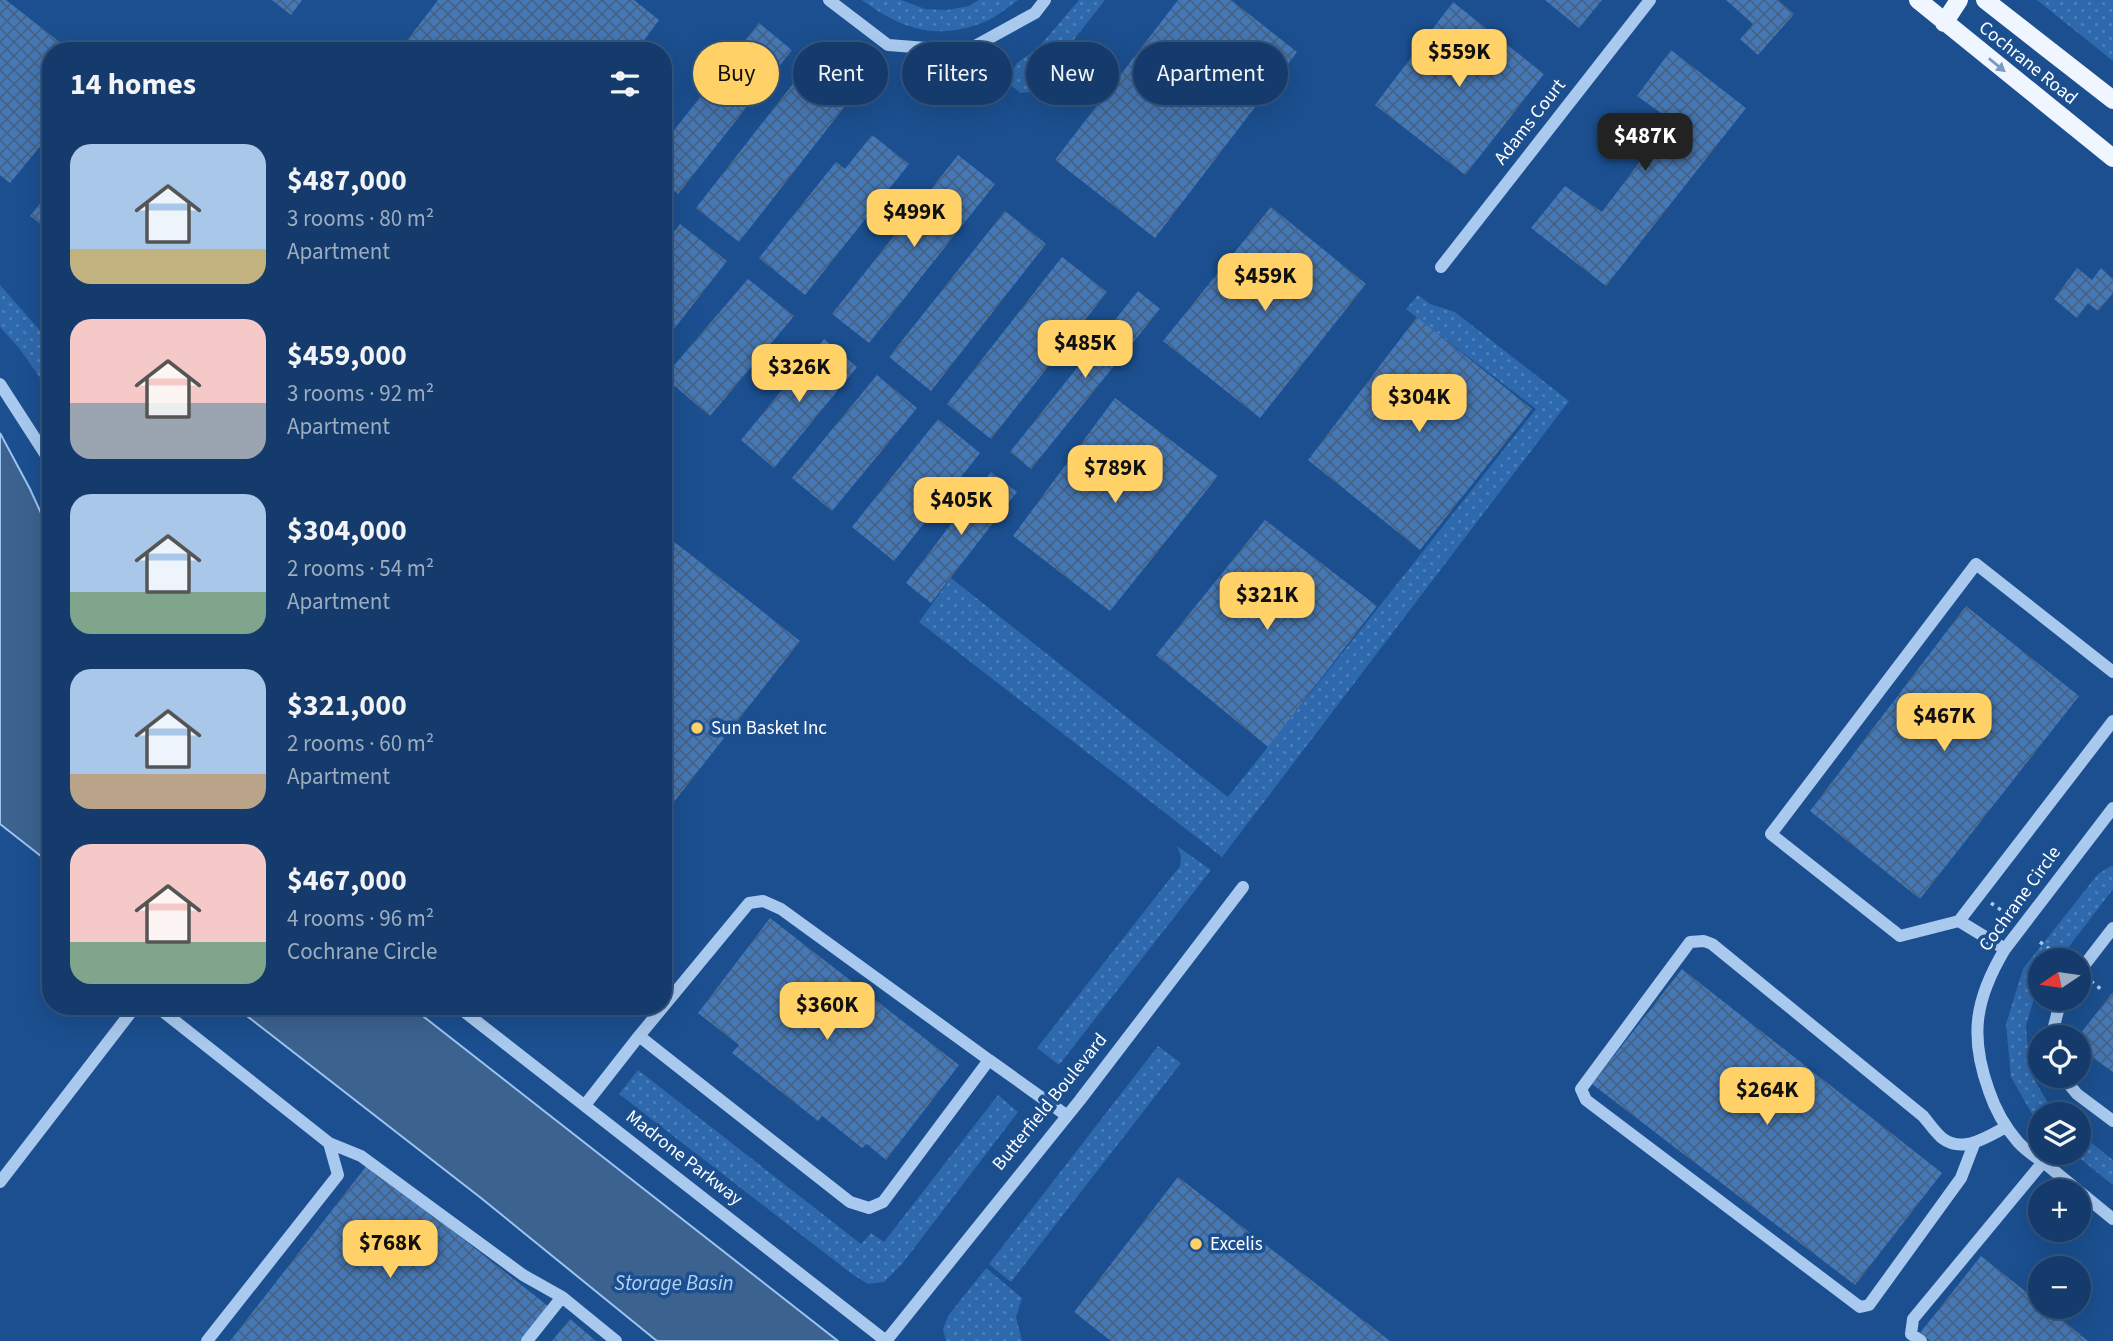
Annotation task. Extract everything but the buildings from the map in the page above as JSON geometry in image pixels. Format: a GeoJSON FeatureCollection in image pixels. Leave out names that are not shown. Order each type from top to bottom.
{"type":"FeatureCollection","features":[{"type":"Feature","properties":{"kind":"main road","name":"Cochrane Road"},"geometry":{"type":"LineString","coordinates":[[1918,0],[2113,158]]}},
{"type":"Feature","properties":{"kind":"main road"},"geometry":{"type":"LineString","coordinates":[[1944,23],[1959,0]]}},
{"type":"Feature","properties":{"kind":"main road","name":"Cochrane Road"},"geometry":{"type":"LineString","coordinates":[[1985,0],[2113,100]]}},
{"type":"Feature","properties":{"kind":"street"},"geometry":{"type":"LineString","coordinates":[[829,0],[888,45],[966,51],[1035,13],[1045,0]]}},
{"type":"Feature","properties":{"kind":"street","name":"Adams Court"},"geometry":{"type":"LineString","coordinates":[[1441,267],[1650,0]]}},
{"type":"Feature","properties":{"kind":"street"},"geometry":{"type":"LineString","coordinates":[[0,384],[42,449]]}},
{"type":"Feature","properties":{"kind":"street"},"geometry":{"type":"LineString","coordinates":[[2113,671],[1976,564],[1770,834],[1900,936],[1959,921],[2113,721]]}},
{"type":"Feature","properties":{"kind":"street","name":"Cochrane Circle"},"geometry":{"type":"LineString","coordinates":[[2028,1151],[2018,1143],[2006,1127],[1983,1077],[1977,1041],[1984,991],[2005,949],[2110,817]]}},
{"type":"Feature","properties":{"kind":"street","name":"Butterfield Boulevard"},"geometry":{"type":"LineString","coordinates":[[886,1341],[1080,1100],[1243,887]]}},
{"type":"Feature","properties":{"kind":"street"},"geometry":{"type":"LineString","coordinates":[[672,996],[749,903],[763,901],[780,909],[1066,1115]]}},
{"type":"Feature","properties":{"kind":"street"},"geometry":{"type":"LineString","coordinates":[[1959,921],[2005,949]]}},
{"type":"Feature","properties":{"kind":"street"},"geometry":{"type":"LineString","coordinates":[[2091,956],[2113,928]]}},
{"type":"Feature","properties":{"kind":"street"},"geometry":{"type":"LineString","coordinates":[[1974,1144],[1961,1178],[1869,1306],[1860,1307],[1586,1100],[1581,1089],[1690,942],[1704,941],[1712,944],[1923,1116],[1943,1139],[1974,1144],[2006,1127]]}},
{"type":"Feature","properties":{"kind":"street"},"geometry":{"type":"LineString","coordinates":[[0,1182],[129,1015]]}},
{"type":"Feature","properties":{"kind":"street"},"geometry":{"type":"LineString","coordinates":[[167,1015],[329,1143],[361,1156],[523,1275],[562,1297],[616,1341]]}},
{"type":"Feature","properties":{"kind":"street","name":"Madrone Parkway"},"geometry":{"type":"LineString","coordinates":[[469,1015],[886,1341]]}},
{"type":"Feature","properties":{"kind":"street"},"geometry":{"type":"LineString","coordinates":[[584,1105],[656,1015]]}},
{"type":"Feature","properties":{"kind":"street"},"geometry":{"type":"LineString","coordinates":[[639,1036],[850,1202],[869,1208],[883,1202],[989,1060]]}},
{"type":"Feature","properties":{"kind":"street"},"geometry":{"type":"LineString","coordinates":[[2072,1088],[2113,1121]]}},
{"type":"Feature","properties":{"kind":"street"},"geometry":{"type":"LineString","coordinates":[[207,1341],[338,1175],[329,1143]]}},
{"type":"Feature","properties":{"kind":"street"},"geometry":{"type":"LineString","coordinates":[[1921,1341],[1912,1334],[1913,1319],[2041,1165]]}},
{"type":"Feature","properties":{"kind":"street","name":"Cochrane Circle"},"geometry":{"type":"LineString","coordinates":[[2047,1165],[2113,1219]]}},
{"type":"Feature","properties":{"kind":"street"},"geometry":{"type":"LineString","coordinates":[[527,1341],[562,1297]]}},
{"type":"Feature","properties":{"kind":"path"},"geometry":{"type":"LineString","coordinates":[[1988,901],[2004,912]]}},
{"type":"Feature","properties":{"kind":"path"},"geometry":{"type":"LineString","coordinates":[[2040,943],[2047,948]]}},
{"type":"Feature","properties":{"kind":"path"},"geometry":{"type":"LineString","coordinates":[[2091,981],[2103,991]]}},
{"type":"Feature","properties":{"kind":"shaded area"},"geometry":{"type":"Polygon","coordinates":[[[862,0],[901,0],[925,9],[947,10],[969,6],[979,0],[1018,0],[991,19],[956,30],[939,31],[908,26],[862,0]]]}},
{"type":"Feature","properties":{"kind":"shaded area"},"geometry":{"type":"Polygon","coordinates":[[[1079,0],[1105,0],[1072,42],[1043,42],[1079,0]]]}},
{"type":"Feature","properties":{"kind":"shaded area"},"geometry":{"type":"Polygon","coordinates":[[[2037,0],[2113,0],[2113,61],[2037,0]]]}},
{"type":"Feature","properties":{"kind":"shaded area"},"geometry":{"type":"Polygon","coordinates":[[[1026,57],[1026,92],[1020,93],[1012,86],[1012,72],[1017,63],[1026,57]]]}},
{"type":"Feature","properties":{"kind":"shaded area"},"geometry":{"type":"Polygon","coordinates":[[[0,285],[42,333],[42,380],[19,348],[0,327],[0,285]]]}},
{"type":"Feature","properties":{"kind":"shaded area"},"geometry":{"type":"Polygon","coordinates":[[[1418,295],[1430,304],[1455,312],[1569,401],[1222,857],[919,622],[951,578],[1228,797],[1536,409],[1406,309],[1418,295]]]}},
{"type":"Feature","properties":{"kind":"shaded area"},"geometry":{"type":"Polygon","coordinates":[[[1177,846],[1211,870],[1059,1065],[1037,1048],[1180,866],[1181,857],[1177,846]]]}},
{"type":"Feature","properties":{"kind":"shaded area"},"geometry":{"type":"Polygon","coordinates":[[[2113,866],[2113,889],[2068,948],[2040,948],[2098,874],[2113,866]]]}},
{"type":"Feature","properties":{"kind":"shaded area"},"geometry":{"type":"Polygon","coordinates":[[[2028,963],[2028,1088],[2039,1088],[2047,1102],[2028,1102],[2028,1107],[2011,1077],[2006,1024],[2023,969],[2028,963]]]}},
{"type":"Feature","properties":{"kind":"shaded area"},"geometry":{"type":"Polygon","coordinates":[[[1158,1046],[1181,1063],[1011,1282],[989,1264],[1158,1046]]]}},
{"type":"Feature","properties":{"kind":"shaded area"},"geometry":{"type":"Polygon","coordinates":[[[638,1070],[861,1244],[871,1233],[884,1242],[998,1095],[1018,1112],[902,1264],[884,1282],[868,1284],[619,1094],[638,1070]]]}},
{"type":"Feature","properties":{"kind":"shaded area"},"geometry":{"type":"Polygon","coordinates":[[[2091,1143],[2113,1160],[2113,1185],[2088,1165],[2091,1165],[2091,1143]]]}},
{"type":"Feature","properties":{"kind":"shaded area"},"geometry":{"type":"Polygon","coordinates":[[[986,1268],[1022,1298],[1016,1317],[1022,1341],[946,1341],[943,1329],[948,1316],[986,1268]]]}},
{"type":"Feature","properties":{"kind":"water"},"geometry":{"type":"Polygon","coordinates":[[[0,433],[42,515],[42,857],[0,824],[0,433]]]}},
{"type":"Feature","properties":{"kind":"water","name":"Storage Basin"},"geometry":{"type":"Polygon","coordinates":[[[246,1015],[421,1015],[838,1341],[657,1341],[481,1198],[246,1015]]]}},
{"type":"Feature","properties":{"kind":"place","name":"Sun Basket Inc"},"geometry":{"type":"Point","coordinates":[697,728]}},
{"type":"Feature","properties":{"kind":"place","name":"Excelis"},"geometry":{"type":"Point","coordinates":[1196,1244]}}]}
